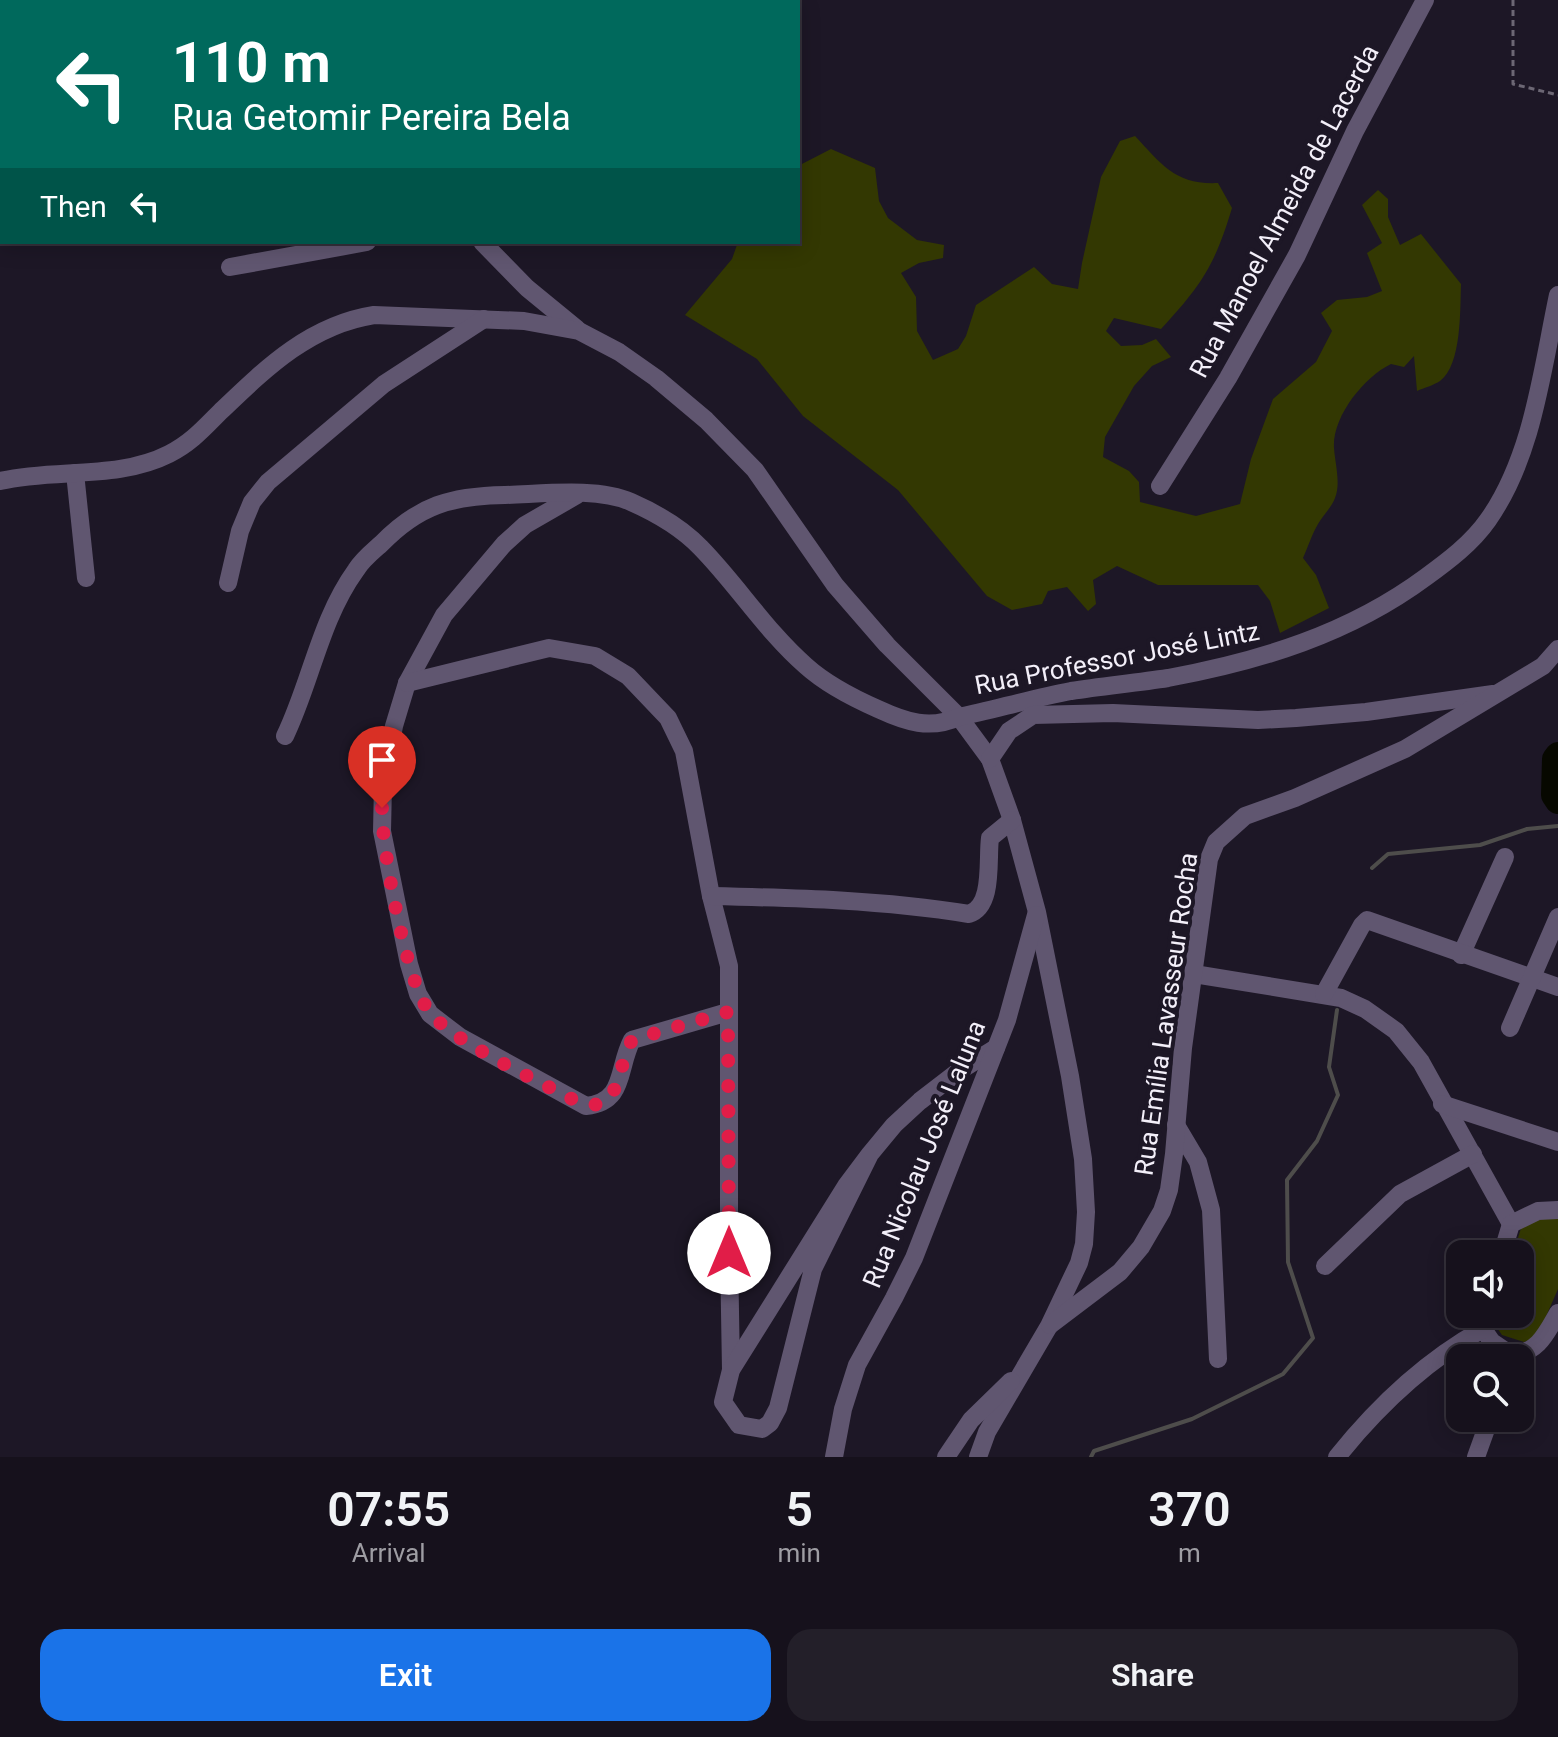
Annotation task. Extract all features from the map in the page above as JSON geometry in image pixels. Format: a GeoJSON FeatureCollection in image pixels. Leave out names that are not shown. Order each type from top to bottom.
{"type":"FeatureCollection","features":[{"type":"Feature","properties":{"kind":"street","name":"Rua Manoel Almeida de Lacerda"},"geometry":{"type":"LineString","coordinates":[[1160,486],[1228,378],[1297,255],[1355,131],[1425,0]]}},
{"type":"Feature","properties":{"kind":"street"},"geometry":{"type":"LineString","coordinates":[[230,267],[357,244]]}},
{"type":"Feature","properties":{"kind":"street"},"geometry":{"type":"LineString","coordinates":[[484,244],[527,288],[579,331],[619,352],[706,420],[755,470],[835,585],[887,645],[959,717],[990,759],[1012,820],[1037,912],[1070,1076],[1083,1159],[1086,1212],[1079,1263],[1049,1326],[987,1432],[978,1457]]}},
{"type":"Feature","properties":{"kind":"street","name":"Rua Professor José Lintz"},"geometry":{"type":"LineString","coordinates":[[285,736],[339,596],[358,567],[404,520],[443,502],[472,495],[580,494],[628,500],[686,534],[807,667],[855,699],[899,718],[926,724],[942,724],[959,717],[1070,692],[1165,678],[1267,656],[1337,630],[1402,595],[1456,555],[1488,521],[1514,469],[1529,426],[1558,295]]}},
{"type":"Feature","properties":{"kind":"street"},"geometry":{"type":"LineString","coordinates":[[0,481],[141,465],[179,449],[191,442],[265,369],[318,331],[350,318],[374,315],[524,321],[579,331]]}},
{"type":"Feature","properties":{"kind":"street"},"geometry":{"type":"LineString","coordinates":[[228,583],[240,531],[252,502],[268,482],[384,384],[484,319]]}},
{"type":"Feature","properties":{"kind":"street"},"geometry":{"type":"LineString","coordinates":[[75,473],[86,578]]}},
{"type":"Feature","properties":{"kind":"street"},"geometry":{"type":"LineString","coordinates":[[580,494],[525,525],[504,544],[444,615],[407,683],[394,726],[383,785],[382,831],[409,964],[418,994],[430,1014],[460,1037],[586,1106],[600,1105],[610,1099],[632,1040],[728,1012]]}},
{"type":"Feature","properties":{"kind":"street"},"geometry":{"type":"LineString","coordinates":[[407,683],[549,648],[595,656],[628,676],[668,718],[684,751],[711,896],[729,966],[731,1370],[723,1402],[739,1425],[762,1429],[770,1423],[778,1408],[813,1269],[870,1154]]}},
{"type":"Feature","properties":{"kind":"street","name":"Rua Emília Lavasseur Rocha"},"geometry":{"type":"LineString","coordinates":[[1049,1326],[1120,1272],[1141,1247],[1162,1211],[1169,1190],[1209,859],[1216,842],[1245,816],[1295,798],[1405,749],[1497,693],[1551,669],[1558,649]]}},
{"type":"Feature","properties":{"kind":"street"},"geometry":{"type":"LineString","coordinates":[[990,759],[1009,731],[1033,715],[1113,713],[1258,720],[1366,712],[1497,693]]}},
{"type":"Feature","properties":{"kind":"street"},"geometry":{"type":"LineString","coordinates":[[711,896],[856,900],[969,914],[982,906],[986,896],[990,838],[1012,820]]}},
{"type":"Feature","properties":{"kind":"street"},"geometry":{"type":"LineString","coordinates":[[1461,955],[1505,857]]}},
{"type":"Feature","properties":{"kind":"street","name":"Rua Nicolau José Laluna"},"geometry":{"type":"LineString","coordinates":[[834,1457],[843,1409],[857,1365],[914,1258],[1007,1020],[1037,912]]}},
{"type":"Feature","properties":{"kind":"street"},"geometry":{"type":"LineString","coordinates":[[1510,1028],[1558,917]]}},
{"type":"Feature","properties":{"kind":"street"},"geometry":{"type":"LineString","coordinates":[[1324,994],[1367,920],[1558,987]]}},
{"type":"Feature","properties":{"kind":"street"},"geometry":{"type":"LineString","coordinates":[[1194,974],[1324,994],[1365,1009],[1396,1031],[1421,1062],[1511,1224],[1506,1240]]}},
{"type":"Feature","properties":{"kind":"street"},"geometry":{"type":"LineString","coordinates":[[731,1370],[838,1199],[870,1154],[894,1125],[920,1101],[996,1048]]}},
{"type":"Feature","properties":{"kind":"street"},"geometry":{"type":"LineString","coordinates":[[1442,1104],[1558,1142]]}},
{"type":"Feature","properties":{"kind":"street"},"geometry":{"type":"LineString","coordinates":[[1175,1123],[1198,1162],[1211,1210],[1218,1359]]}},
{"type":"Feature","properties":{"kind":"street"},"geometry":{"type":"LineString","coordinates":[[1325,1266],[1400,1194],[1473,1154]]}},
{"type":"Feature","properties":{"kind":"street"},"geometry":{"type":"LineString","coordinates":[[1511,1224],[1538,1211],[1558,1210]]}},
{"type":"Feature","properties":{"kind":"street"},"geometry":{"type":"LineString","coordinates":[[1534,1348],[1544,1339],[1558,1313]]}},
{"type":"Feature","properties":{"kind":"street"},"geometry":{"type":"LineString","coordinates":[[1337,1457],[1355,1434],[1425,1367],[1475,1328]]}},
{"type":"Feature","properties":{"kind":"street"},"geometry":{"type":"LineString","coordinates":[[1544,1339],[1558,1353]]}},
{"type":"Feature","properties":{"kind":"street"},"geometry":{"type":"LineString","coordinates":[[946,1457],[980,1409],[1025,1368]]}},
{"type":"Feature","properties":{"kind":"street"},"geometry":{"type":"LineString","coordinates":[[1476,1457],[1485,1432]]}},
{"type":"Feature","properties":{"kind":"path"},"geometry":{"type":"LineString","coordinates":[[1513,0],[1513,84],[1558,95]]}},
{"type":"Feature","properties":{"kind":"green space"},"geometry":{"type":"Polygon","coordinates":[[[1135,136],[1162,164],[1180,177],[1218,183],[1232,208],[1205,274],[1161,329],[1114,318],[1106,331],[1121,346],[1142,345],[1156,339],[1171,357],[1152,366],[1134,386],[1105,437],[1103,457],[1129,471],[1139,482],[1140,502],[1196,516],[1240,504],[1251,459],[1273,399],[1316,362],[1332,331],[1321,313],[1337,300],[1367,297],[1382,291],[1367,253],[1382,243],[1362,205],[1378,190],[1388,199],[1388,217],[1400,245],[1421,234],[1461,284],[1456,350],[1447,373],[1440,381],[1417,391],[1414,356],[1404,367],[1391,364],[1370,378],[1344,411],[1335,436],[1337,492],[1303,558],[1316,575],[1329,608],[1280,633],[1270,601],[1258,585],[1158,585],[1117,566],[1093,580],[1096,604],[1088,611],[1067,587],[1048,591],[1042,604],[1012,610],[987,596],[898,490],[803,416],[757,359],[685,315],[732,259],[737,244],[800,244],[800,165],[831,149],[875,168],[879,201],[888,218],[917,240],[944,245],[943,258],[919,263],[901,273],[916,297],[917,331],[933,360],[958,349],[966,336],[976,305],[1034,267],[1052,284],[1078,289],[1101,177],[1120,141],[1135,136]]]}},
{"type":"Feature","properties":{"kind":"green space"},"geometry":{"type":"Polygon","coordinates":[[[1552,1216],[1558,1219],[1558,1289],[1537,1337],[1524,1342],[1502,1335],[1497,1328],[1534,1328],[1534,1240],[1517,1240],[1522,1225],[1552,1216]]]}},
{"type":"Feature","properties":{"kind":"waterway"},"geometry":{"type":"LineString","coordinates":[[1558,755],[1555,759],[1554,795],[1558,801]]}},
{"type":"Feature","properties":{"kind":"waterway"},"geometry":{"type":"LineString","coordinates":[[1372,868],[1388,854],[1480,845],[1527,829],[1558,826]]}},
{"type":"Feature","properties":{"kind":"waterway"},"geometry":{"type":"LineString","coordinates":[[1091,1457],[1094,1451],[1192,1419],[1283,1374],[1313,1338],[1288,1262],[1287,1180],[1317,1141],[1338,1095],[1329,1067],[1337,1010]]}},
{"type":"Feature","properties":{"kind":"route"},"geometry":{"type":"LineString","coordinates":[[382,808],[382,831],[418,994],[430,1014],[460,1037],[586,1106],[600,1105],[610,1099],[618,1084],[632,1040],[728,1012],[729,1253]]}}]}
